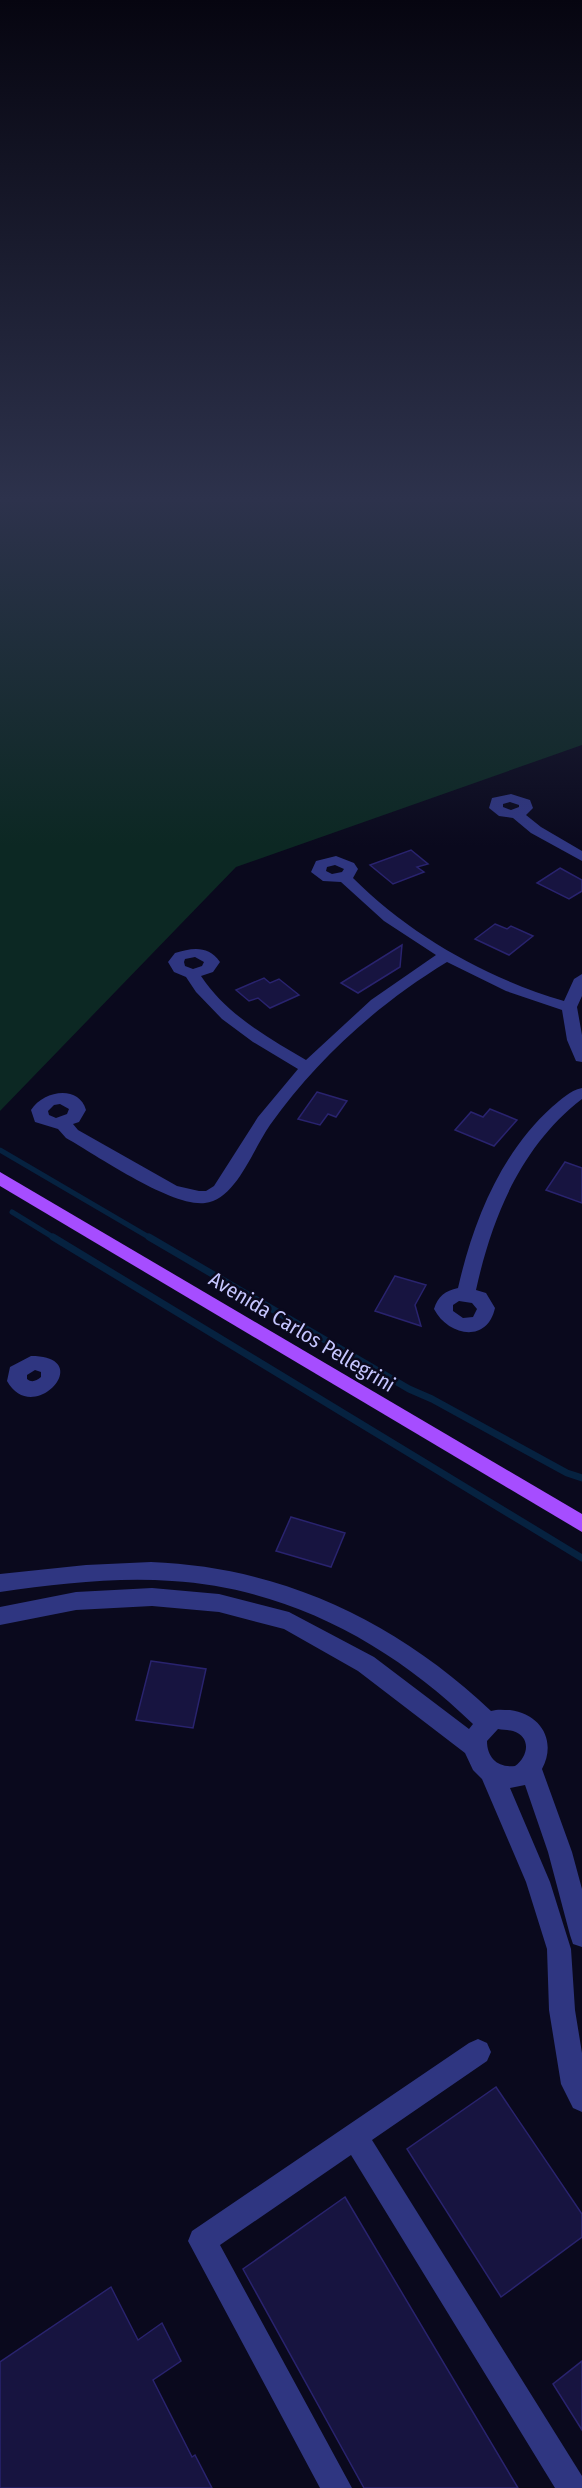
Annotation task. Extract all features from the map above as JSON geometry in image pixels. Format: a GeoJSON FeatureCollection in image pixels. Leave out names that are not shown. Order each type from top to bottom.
{"type":"FeatureCollection","features":[{"type":"Feature","properties":{"kind":"main road","name":"Avenida Carlos Pellegrini"},"geometry":{"type":"LineString","coordinates":[[0,1178],[582,1524]]}},
{"type":"Feature","properties":{"kind":"street"},"geometry":{"type":"LineString","coordinates":[[516,814],[536,830],[582,857]]}},
{"type":"Feature","properties":{"kind":"street"},"geometry":{"type":"LineString","coordinates":[[344,877],[359,894],[381,911],[447,955],[516,990],[543,1001],[569,1007]]}},
{"type":"Feature","properties":{"kind":"street"},"geometry":{"type":"LineString","coordinates":[[62,1123],[72,1134],[171,1190],[186,1196],[214,1195],[226,1182],[275,1106],[307,1067],[374,1003],[412,975],[447,955]]}},
{"type":"Feature","properties":{"kind":"street"},"geometry":{"type":"LineString","coordinates":[[192,974],[202,992],[230,1016],[266,1043],[307,1067]]}},
{"type":"Feature","properties":{"kind":"street"},"geometry":{"type":"LineString","coordinates":[[582,979],[569,1007],[575,1040],[582,1057]]}},
{"type":"Feature","properties":{"kind":"street"},"geometry":{"type":"LineString","coordinates":[[466,1294],[474,1255],[509,1172],[539,1130],[575,1096],[582,1094]]}},
{"type":"Feature","properties":{"kind":"street"},"geometry":{"type":"LineString","coordinates":[[0,1583],[98,1572],[175,1572],[247,1583],[326,1610],[393,1645],[454,1690],[488,1723]]}},
{"type":"Feature","properties":{"kind":"street"},"geometry":{"type":"LineString","coordinates":[[0,1616],[76,1601],[152,1597],[219,1603],[289,1621],[366,1664],[475,1747]]}},
{"type":"Feature","properties":{"kind":"street"},"geometry":{"type":"LineString","coordinates":[[491,1772],[513,1777],[531,1769],[539,1753],[538,1743],[527,1727],[508,1719],[488,1723],[476,1737],[475,1747],[477,1756],[491,1772],[538,1882],[559,1949],[562,2010],[574,2084],[582,2099]]}},
{"type":"Feature","properties":{"kind":"street"},"geometry":{"type":"LineString","coordinates":[[531,1769],[560,1852],[582,1935]]}},
{"type":"Feature","properties":{"kind":"street"},"geometry":{"type":"LineString","coordinates":[[337,2488],[202,2241],[478,2052]]}},
{"type":"Feature","properties":{"kind":"street"},"geometry":{"type":"LineString","coordinates":[[354,2136],[572,2488]]}},
{"type":"Feature","properties":{"kind":"green space"},"geometry":{"type":"Polygon","coordinates":[[[0,614],[582,614],[582,745],[236,867],[0,1111],[0,614]]]}},
{"type":"Feature","properties":{"kind":"building"},"geometry":{"type":"Polygon","coordinates":[[[411,850],[428,864],[417,867],[424,872],[393,884],[370,865],[411,850]]]}},
{"type":"Feature","properties":{"kind":"building"},"geometry":{"type":"Polygon","coordinates":[[[560,868],[582,880],[582,891],[569,899],[537,883],[560,868]]]}},
{"type":"Feature","properties":{"kind":"building"},"geometry":{"type":"Polygon","coordinates":[[[495,924],[507,929],[511,926],[533,936],[509,955],[475,939],[495,924]]]}},
{"type":"Feature","properties":{"kind":"building"},"geometry":{"type":"Polygon","coordinates":[[[402,945],[400,967],[358,993],[341,983],[402,945]]]}},
{"type":"Feature","properties":{"kind":"building"},"geometry":{"type":"Polygon","coordinates":[[[264,978],[270,983],[279,979],[299,995],[270,1008],[258,998],[249,1001],[236,990],[264,978]]]}},
{"type":"Feature","properties":{"kind":"building"},"geometry":{"type":"Polygon","coordinates":[[[317,1092],[347,1101],[336,1117],[328,1114],[320,1125],[298,1119],[317,1092]]]}},
{"type":"Feature","properties":{"kind":"building"},"geometry":{"type":"Polygon","coordinates":[[[490,1109],[517,1120],[494,1146],[455,1130],[471,1112],[483,1117],[490,1109]]]}},
{"type":"Feature","properties":{"kind":"building"},"geometry":{"type":"Polygon","coordinates":[[[565,1162],[582,1168],[582,1203],[546,1190],[565,1162]]]}},
{"type":"Feature","properties":{"kind":"building"},"geometry":{"type":"Polygon","coordinates":[[[395,1276],[426,1285],[415,1305],[421,1326],[375,1311],[395,1276]]]}},
{"type":"Feature","properties":{"kind":"building"},"geometry":{"type":"Polygon","coordinates":[[[291,1517],[345,1533],[331,1567],[276,1551],[291,1517]]]}},
{"type":"Feature","properties":{"kind":"building"},"geometry":{"type":"Polygon","coordinates":[[[151,1661],[206,1669],[193,1728],[136,1720],[151,1661]]]}},
{"type":"Feature","properties":{"kind":"building"},"geometry":{"type":"Polygon","coordinates":[[[496,2087],[582,2214],[582,2237],[501,2297],[407,2149],[496,2087]]]}},
{"type":"Feature","properties":{"kind":"building"},"geometry":{"type":"Polygon","coordinates":[[[345,2197],[518,2488],[364,2488],[243,2269],[345,2197]]]}},
{"type":"Feature","properties":{"kind":"building"},"geometry":{"type":"Polygon","coordinates":[[[111,2287],[138,2340],[162,2323],[181,2361],[153,2380],[192,2457],[195,2455],[212,2488],[0,2488],[0,2362],[111,2287]]]}},
{"type":"Feature","properties":{"kind":"building"},"geometry":{"type":"Polygon","coordinates":[[[582,2361],[582,2430],[553,2384],[582,2361]]]}},
{"type":"Feature","properties":{"kind":"waterway"},"geometry":{"type":"LineString","coordinates":[[0,1150],[152,1239]]}},
{"type":"Feature","properties":{"kind":"waterway"},"geometry":{"type":"LineString","coordinates":[[12,1212],[56,1239]]}},
{"type":"Feature","properties":{"kind":"waterway"},"geometry":{"type":"LineString","coordinates":[[53,1237],[582,1558]]}},
{"type":"Feature","properties":{"kind":"waterway"},"geometry":{"type":"LineString","coordinates":[[149,1237],[409,1389],[432,1399],[567,1473],[582,1478]]}}]}
